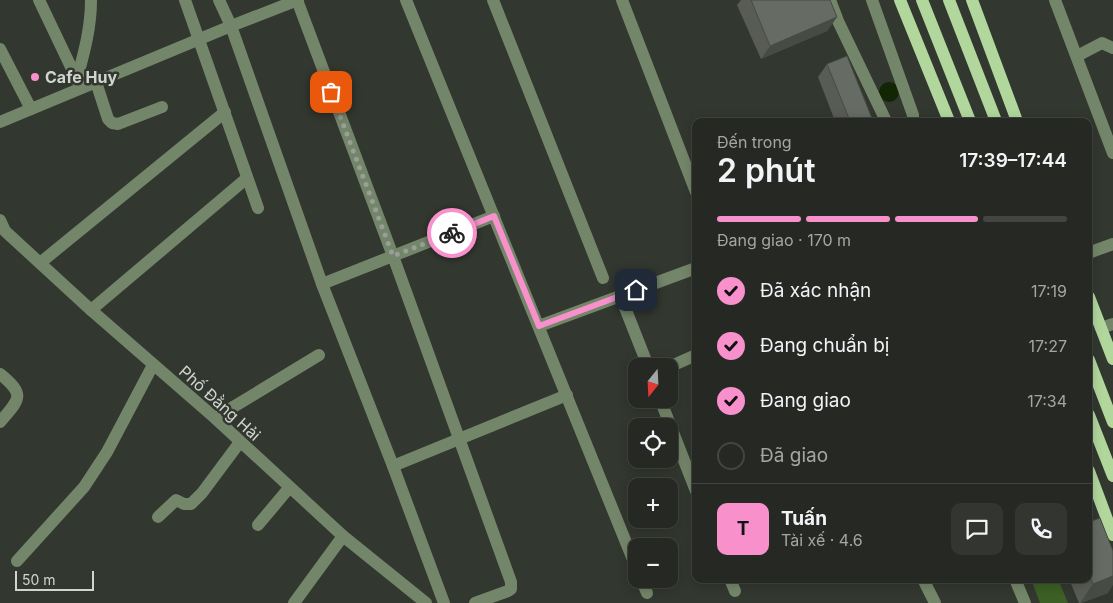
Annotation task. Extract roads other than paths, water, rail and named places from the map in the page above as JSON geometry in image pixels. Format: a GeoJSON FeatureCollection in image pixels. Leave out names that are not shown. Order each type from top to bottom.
{"type":"FeatureCollection","features":[{"type":"Feature","properties":{"kind":"main road"},"geometry":{"type":"LineString","coordinates":[[900,0],[948,118]]}},
{"type":"Feature","properties":{"kind":"main road"},"geometry":{"type":"LineString","coordinates":[[922,0],[969,118]]}},
{"type":"Feature","properties":{"kind":"main road"},"geometry":{"type":"LineString","coordinates":[[948,0],[995,118]]}},
{"type":"Feature","properties":{"kind":"main road"},"geometry":{"type":"LineString","coordinates":[[972,0],[1016,118]]}},
{"type":"Feature","properties":{"kind":"main road"},"geometry":{"type":"LineString","coordinates":[[1092,302],[1107,326],[1113,359]]}},
{"type":"Feature","properties":{"kind":"main road"},"geometry":{"type":"LineString","coordinates":[[1092,368],[1113,422]]}},
{"type":"Feature","properties":{"kind":"main road"},"geometry":{"type":"LineString","coordinates":[[1092,422],[1112,472],[1092,474]]}},
{"type":"Feature","properties":{"kind":"main road"},"geometry":{"type":"LineString","coordinates":[[1092,479],[1113,535]]}},
{"type":"Feature","properties":{"kind":"street"},"geometry":{"type":"LineString","coordinates":[[39,0],[79,84]]}},
{"type":"Feature","properties":{"kind":"street"},"geometry":{"type":"LineString","coordinates":[[79,84],[88,39],[91,0]]}},
{"type":"Feature","properties":{"kind":"street"},"geometry":{"type":"LineString","coordinates":[[185,0],[258,208]]}},
{"type":"Feature","properties":{"kind":"street"},"geometry":{"type":"LineString","coordinates":[[220,0],[232,26],[322,284],[444,603]]}},
{"type":"Feature","properties":{"kind":"street"},"geometry":{"type":"LineString","coordinates":[[0,122],[31,109],[79,84],[96,82],[298,0],[393,256],[511,585],[508,591],[475,603]]}},
{"type":"Feature","properties":{"kind":"street"},"geometry":{"type":"LineString","coordinates":[[406,0],[628,547]]}},
{"type":"Feature","properties":{"kind":"street"},"geometry":{"type":"LineString","coordinates":[[493,0],[603,278]]}},
{"type":"Feature","properties":{"kind":"street"},"geometry":{"type":"LineString","coordinates":[[622,0],[692,182]]}},
{"type":"Feature","properties":{"kind":"street"},"geometry":{"type":"LineString","coordinates":[[830,0],[838,21],[885,118]]}},
{"type":"Feature","properties":{"kind":"street"},"geometry":{"type":"LineString","coordinates":[[872,0],[913,118]]}},
{"type":"Feature","properties":{"kind":"street"},"geometry":{"type":"LineString","coordinates":[[1055,0],[1113,153]]}},
{"type":"Feature","properties":{"kind":"street"},"geometry":{"type":"LineString","coordinates":[[1077,56],[1102,43],[1113,48]]}},
{"type":"Feature","properties":{"kind":"street"},"geometry":{"type":"LineString","coordinates":[[0,49],[31,109]]}},
{"type":"Feature","properties":{"kind":"street"},"geometry":{"type":"LineString","coordinates":[[96,82],[108,119],[112,123],[118,124],[162,107]]}},
{"type":"Feature","properties":{"kind":"street"},"geometry":{"type":"LineString","coordinates":[[40,263],[225,112]]}},
{"type":"Feature","properties":{"kind":"street"},"geometry":{"type":"LineString","coordinates":[[91,310],[247,178]]}},
{"type":"Feature","properties":{"kind":"street"},"geometry":{"type":"LineString","coordinates":[[322,284],[494,216]]}},
{"type":"Feature","properties":{"kind":"street","name":"Phố Đằng Hải"},"geometry":{"type":"LineString","coordinates":[[2,230],[152,365],[215,418],[289,488],[419,601]]}},
{"type":"Feature","properties":{"kind":"street"},"geometry":{"type":"LineString","coordinates":[[1092,252],[1113,244]]}},
{"type":"Feature","properties":{"kind":"street"},"geometry":{"type":"LineString","coordinates":[[539,326],[692,269]]}},
{"type":"Feature","properties":{"kind":"street"},"geometry":{"type":"LineString","coordinates":[[620,295],[645,358]]}},
{"type":"Feature","properties":{"kind":"street"},"geometry":{"type":"LineString","coordinates":[[215,418],[320,355]]}},
{"type":"Feature","properties":{"kind":"street"},"geometry":{"type":"LineString","coordinates":[[678,363],[692,358]]}},
{"type":"Feature","properties":{"kind":"street"},"geometry":{"type":"LineString","coordinates":[[17,561],[84,487],[107,452],[152,365]]}},
{"type":"Feature","properties":{"kind":"street"},"geometry":{"type":"LineString","coordinates":[[0,374],[14,385],[17,394],[17,402],[0,422]]}},
{"type":"Feature","properties":{"kind":"street"},"geometry":{"type":"LineString","coordinates":[[393,466],[567,395]]}},
{"type":"Feature","properties":{"kind":"street"},"geometry":{"type":"LineString","coordinates":[[664,408],[692,478]]}},
{"type":"Feature","properties":{"kind":"street"},"geometry":{"type":"LineString","coordinates":[[158,517],[176,500],[188,505],[196,499],[240,442]]}},
{"type":"Feature","properties":{"kind":"street"},"geometry":{"type":"LineString","coordinates":[[258,526],[289,488]]}},
{"type":"Feature","properties":{"kind":"street"},"geometry":{"type":"LineString","coordinates":[[294,603],[343,536]]}},
{"type":"Feature","properties":{"kind":"street"},"geometry":{"type":"LineString","coordinates":[[925,583],[935,603]]}},
{"type":"Feature","properties":{"kind":"street"},"geometry":{"type":"LineString","coordinates":[[1017,583],[1025,603]]}},
{"type":"Feature","properties":{"kind":"street"},"geometry":{"type":"LineString","coordinates":[[645,588],[647,593]]}},
{"type":"Feature","properties":{"kind":"place","name":"Cafe Huy"},"geometry":{"type":"Point","coordinates":[35,77]}}]}
